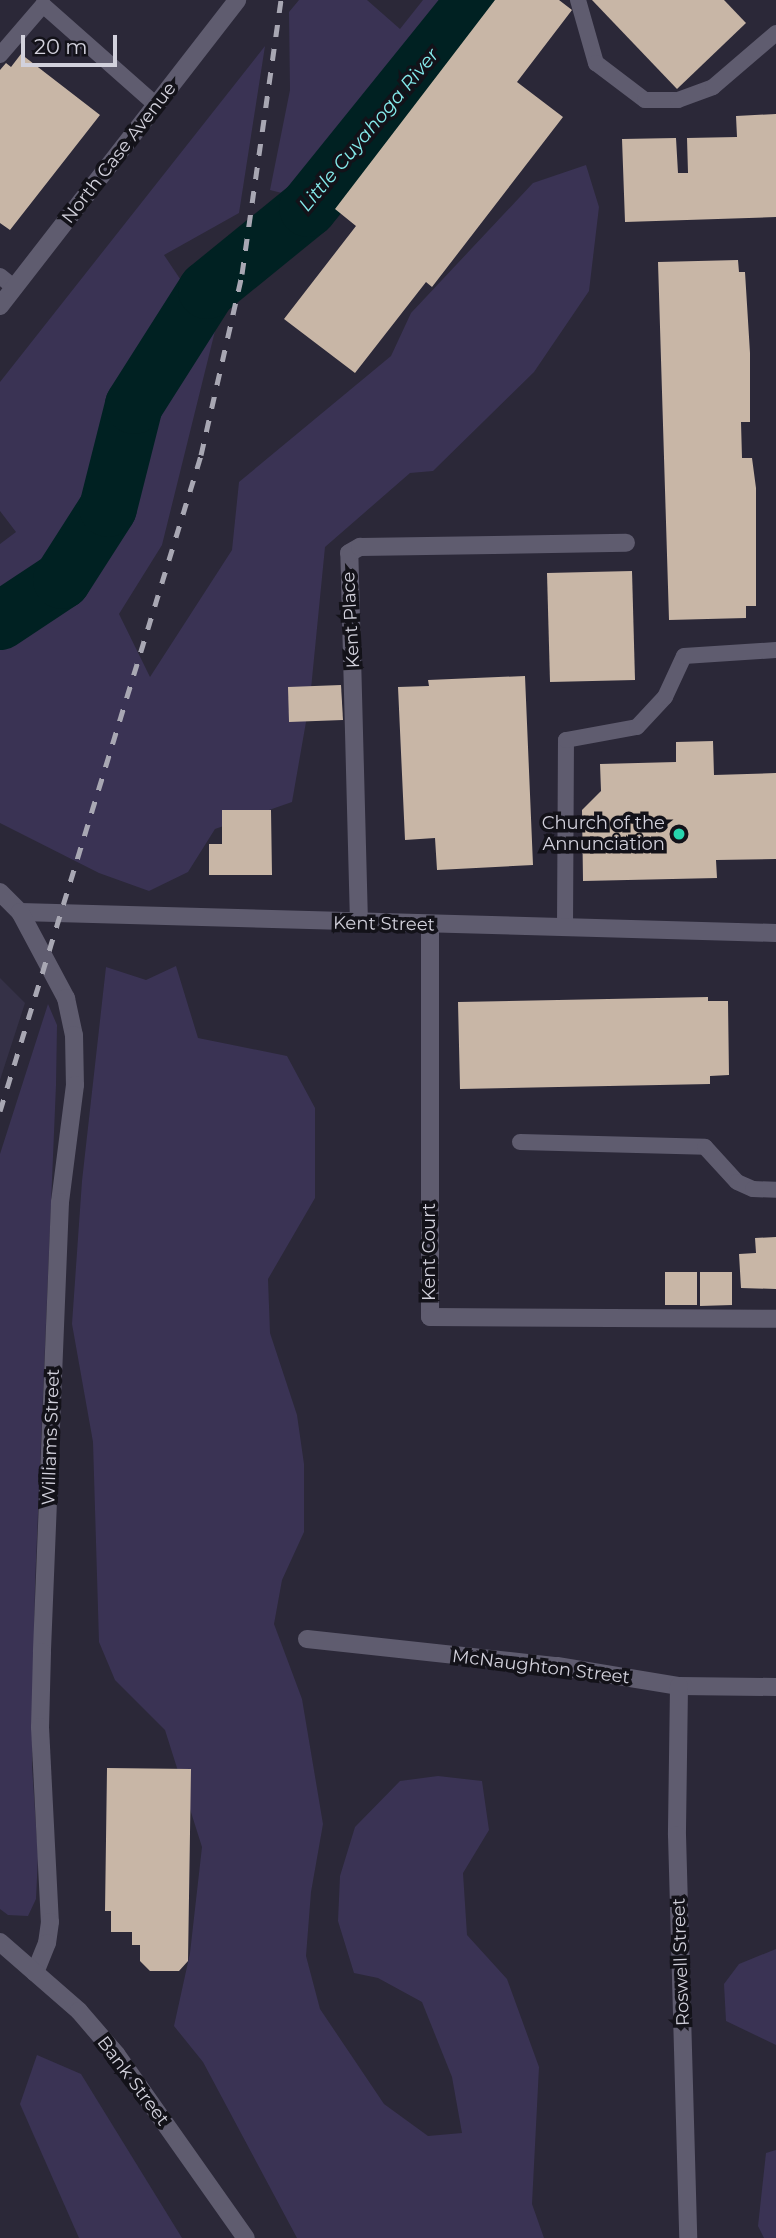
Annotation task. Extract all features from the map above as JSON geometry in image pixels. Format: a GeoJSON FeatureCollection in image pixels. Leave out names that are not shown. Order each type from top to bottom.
{"type":"FeatureCollection","features":[{"type":"Feature","properties":{"kind":"street","name":"North Case Avenue"},"geometry":{"type":"LineString","coordinates":[[0,306],[7,282],[156,104],[237,0]]}},
{"type":"Feature","properties":{"kind":"street","name":"Kent Place"},"geometry":{"type":"LineString","coordinates":[[359,923],[349,553],[360,547],[626,542]]}},
{"type":"Feature","properties":{"kind":"street"},"geometry":{"type":"LineString","coordinates":[[0,892],[20,912]]}},
{"type":"Feature","properties":{"kind":"street","name":"Kent Street"},"geometry":{"type":"LineString","coordinates":[[20,912],[776,933]]}},
{"type":"Feature","properties":{"kind":"street","name":"Williams Street"},"geometry":{"type":"LineString","coordinates":[[20,912],[66,998],[74,1035],[75,1085],[60,1202],[42,1652],[40,1727],[50,1922],[47,1943],[35,1973]]}},
{"type":"Feature","properties":{"kind":"street","name":"Kent Court"},"geometry":{"type":"LineString","coordinates":[[430,925],[430,1317],[776,1319]]}},
{"type":"Feature","properties":{"kind":"street","name":"McNaughton Street"},"geometry":{"type":"LineString","coordinates":[[307,1639],[556,1666],[679,1686],[776,1687]]}},
{"type":"Feature","properties":{"kind":"street","name":"Roswell Street"},"geometry":{"type":"LineString","coordinates":[[679,1686],[677,1835],[688,2238]]}},
{"type":"Feature","properties":{"kind":"street","name":"Bank Street"},"geometry":{"type":"LineString","coordinates":[[0,1942],[79,2011],[116,2054],[246,2238]]}},
{"type":"Feature","properties":{"kind":"lane"},"geometry":{"type":"LineString","coordinates":[[578,0],[596,63],[645,100],[678,100],[713,87],[776,33]]}},
{"type":"Feature","properties":{"kind":"lane"},"geometry":{"type":"LineString","coordinates":[[0,55],[43,5],[156,104]]}},
{"type":"Feature","properties":{"kind":"lane"},"geometry":{"type":"LineString","coordinates":[[565,928],[566,740],[636,727],[665,697],[684,656],[776,650]]}},
{"type":"Feature","properties":{"kind":"lane"},"geometry":{"type":"LineString","coordinates":[[520,1142],[705,1147],[737,1182],[753,1189],[776,1189]]}},
{"type":"Feature","properties":{"kind":"shaded area"},"geometry":{"type":"Polygon","coordinates":[[[299,0],[367,0],[400,29],[423,0],[448,0],[310,200],[270,190],[290,90],[289,12],[299,0]]]}},
{"type":"Feature","properties":{"kind":"shaded area"},"geometry":{"type":"Polygon","coordinates":[[[265,46],[239,213],[164,255],[215,331],[162,545],[119,614],[150,677],[232,550],[239,482],[391,356],[411,313],[533,183],[586,165],[599,207],[589,291],[534,372],[433,471],[410,473],[325,547],[310,699],[292,802],[215,829],[188,872],[149,891],[99,873],[0,823],[0,544],[16,532],[0,511],[0,382],[265,46]]]}},
{"type":"Feature","properties":{"kind":"shaded area"},"geometry":{"type":"Polygon","coordinates":[[[176,966],[198,1038],[287,1056],[315,1108],[315,1198],[268,1279],[270,1333],[297,1415],[304,1464],[304,1532],[282,1580],[274,1624],[302,1699],[323,1824],[311,1892],[306,1956],[320,2009],[384,2104],[428,2136],[462,2133],[452,2077],[422,2002],[378,1978],[354,1973],[338,1921],[340,1876],[355,1827],[400,1781],[438,1776],[482,1781],[489,1830],[463,1873],[467,1935],[507,1979],[539,2067],[532,2204],[544,2238],[297,2238],[203,2062],[174,2026],[190,1953],[202,1847],[165,1730],[115,1680],[99,1642],[93,1442],[72,1324],[82,1181],[106,967],[146,980],[176,966]]]}},
{"type":"Feature","properties":{"kind":"shaded area"},"geometry":{"type":"Polygon","coordinates":[[[0,978],[25,1003],[0,1080],[0,978]]]}},
{"type":"Feature","properties":{"kind":"shaded area"},"geometry":{"type":"Polygon","coordinates":[[[48,1004],[57,1025],[56,1085],[35,1585],[32,1766],[38,1856],[36,1899],[28,1916],[8,1915],[0,1909],[0,1154],[48,1004]]]}},
{"type":"Feature","properties":{"kind":"shaded area"},"geometry":{"type":"Polygon","coordinates":[[[776,1949],[776,2045],[726,2021],[724,1984],[739,1964],[776,1949]]]}},
{"type":"Feature","properties":{"kind":"shaded area"},"geometry":{"type":"Polygon","coordinates":[[[37,2055],[81,2074],[182,2238],[79,2238],[20,2104],[37,2055]]]}},
{"type":"Feature","properties":{"kind":"shaded area"},"geometry":{"type":"Polygon","coordinates":[[[776,2150],[776,2238],[764,2238],[758,2226],[766,2153],[776,2150]]]}},
{"type":"Feature","properties":{"kind":"building"},"geometry":{"type":"Polygon","coordinates":[[[495,0],[559,0],[572,10],[517,82],[563,117],[432,287],[426,282],[355,373],[284,319],[356,226],[335,209],[495,0]]]}},
{"type":"Feature","properties":{"kind":"building"},"geometry":{"type":"Polygon","coordinates":[[[592,0],[724,0],[746,23],[677,89],[592,0]]]}},
{"type":"Feature","properties":{"kind":"building"},"geometry":{"type":"Polygon","coordinates":[[[21,54],[100,115],[10,230],[0,223],[0,70],[6,63],[11,67],[21,54]]]}},
{"type":"Feature","properties":{"kind":"building"},"geometry":{"type":"Polygon","coordinates":[[[776,114],[776,217],[625,222],[622,139],[676,138],[678,173],[688,173],[687,138],[737,137],[736,116],[776,114]]]}},
{"type":"Feature","properties":{"kind":"building"},"geometry":{"type":"Polygon","coordinates":[[[738,260],[739,272],[745,272],[750,353],[750,422],[741,422],[742,458],[752,458],[756,488],[756,606],[746,606],[746,618],[669,620],[658,262],[738,260]]]}},
{"type":"Feature","properties":{"kind":"building"},"geometry":{"type":"Polygon","coordinates":[[[632,571],[635,680],[550,682],[547,573],[632,571]]]}},
{"type":"Feature","properties":{"kind":"building"},"geometry":{"type":"Polygon","coordinates":[[[525,676],[533,865],[437,870],[435,838],[405,840],[398,687],[429,686],[428,680],[525,676]]]}},
{"type":"Feature","properties":{"kind":"building"},"geometry":{"type":"Polygon","coordinates":[[[341,685],[343,720],[289,722],[288,687],[341,685]]]}},
{"type":"Feature","properties":{"kind":"building","name":"Church of the Annunciation"},"geometry":{"type":"Polygon","coordinates":[[[713,741],[714,775],[776,773],[776,859],[716,860],[717,878],[583,881],[582,810],[601,791],[600,764],[676,762],[676,742],[713,741]]]}},
{"type":"Feature","properties":{"kind":"building"},"geometry":{"type":"Polygon","coordinates":[[[222,810],[271,810],[272,875],[209,875],[209,844],[222,844],[222,810]]]}},
{"type":"Feature","properties":{"kind":"building"},"geometry":{"type":"Polygon","coordinates":[[[708,997],[708,1001],[728,1001],[729,1075],[710,1076],[710,1084],[460,1089],[458,1002],[708,997]]]}},
{"type":"Feature","properties":{"kind":"building"},"geometry":{"type":"Polygon","coordinates":[[[776,1237],[776,1289],[741,1288],[739,1254],[756,1253],[755,1238],[776,1237]]]}},
{"type":"Feature","properties":{"kind":"building"},"geometry":{"type":"Polygon","coordinates":[[[665,1272],[697,1272],[697,1305],[665,1305],[665,1272]]]}},
{"type":"Feature","properties":{"kind":"building"},"geometry":{"type":"Polygon","coordinates":[[[700,1272],[732,1272],[732,1305],[700,1306],[700,1272]]]}},
{"type":"Feature","properties":{"kind":"building"},"geometry":{"type":"Polygon","coordinates":[[[107,1768],[191,1769],[188,1961],[179,1971],[150,1971],[140,1961],[140,1945],[132,1945],[132,1932],[111,1932],[111,1911],[105,1911],[107,1768]]]}},
{"type":"Feature","properties":{"kind":"waterway","name":"Little Cuyahoga River"},"geometry":{"type":"LineString","coordinates":[[0,621],[62,580],[108,508],[134,405],[207,290],[308,208],[476,0]]}},
{"type":"Feature","properties":{"kind":"railway"},"geometry":{"type":"LineString","coordinates":[[0,1111],[201,455],[242,274],[281,0]]}},
{"type":"Feature","properties":{"kind":"place","name":"Church of the Annunciation"},"geometry":{"type":"Point","coordinates":[679,834]}}]}
